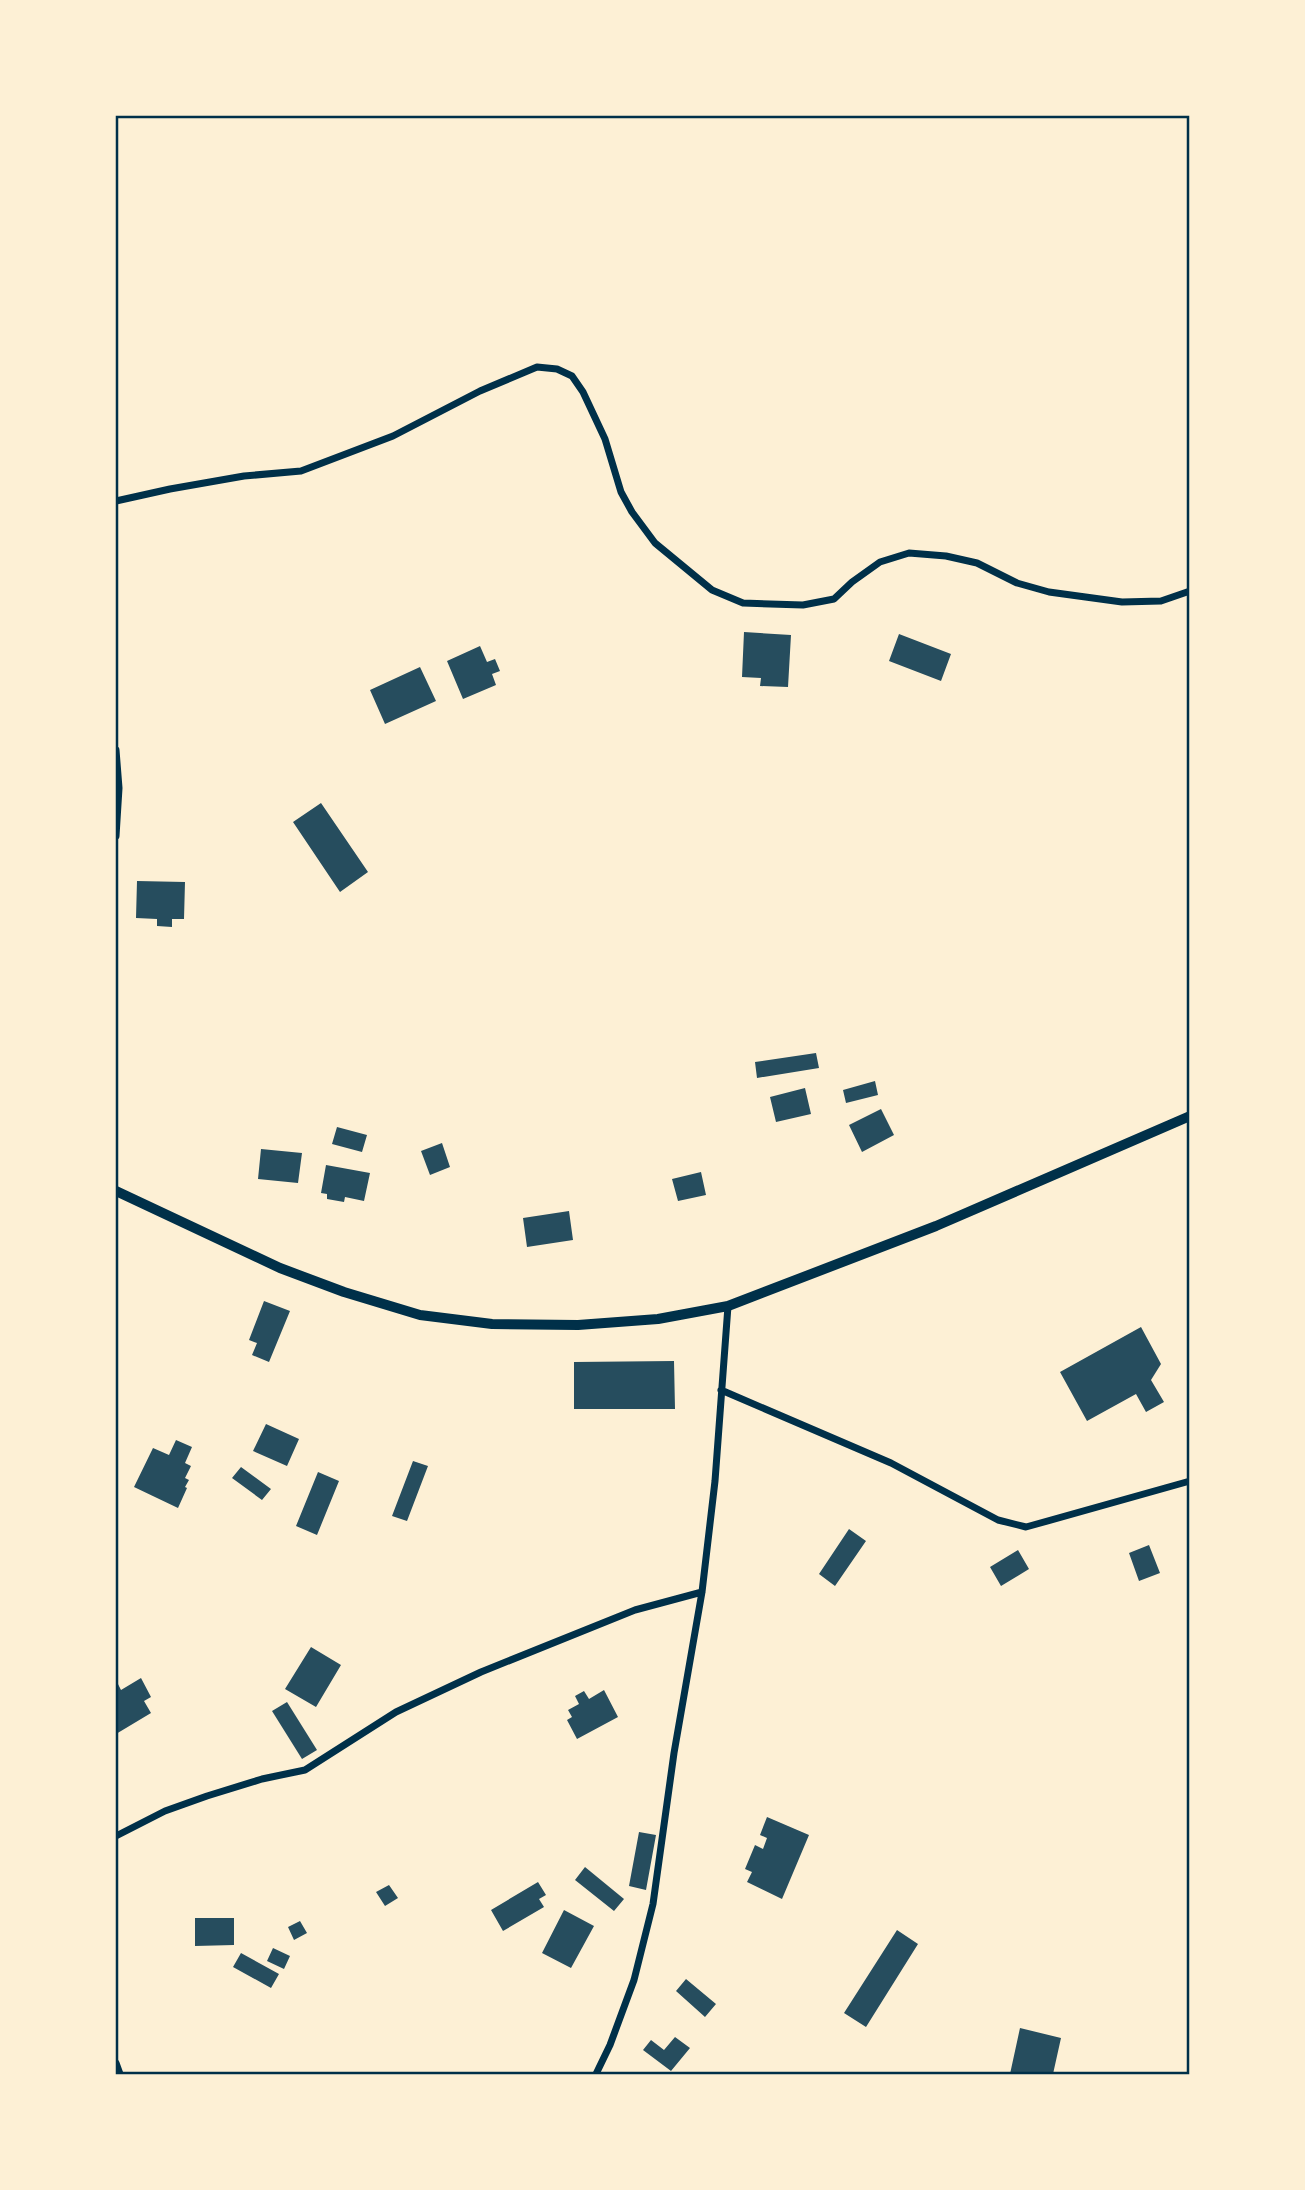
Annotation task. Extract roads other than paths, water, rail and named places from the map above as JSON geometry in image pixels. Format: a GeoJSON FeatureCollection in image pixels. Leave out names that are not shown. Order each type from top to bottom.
{"type":"FeatureCollection","features":[{"type":"Feature","properties":{"kind":"street"},"geometry":{"type":"LineString","coordinates":[[116,502],[244,476],[301,471],[393,436],[480,391],[537,367],[557,369],[572,376],[583,392],[605,439],[621,492],[655,543],[712,590],[744,603],[803,605],[834,599],[880,562],[909,553],[946,556],[978,563],[1017,583],[1049,592],[1122,602],[1161,601],[1189,591]]}},
{"type":"Feature","properties":{"kind":"street"},"geometry":{"type":"LineString","coordinates":[[116,750],[120,788],[116,835]]}},
{"type":"Feature","properties":{"kind":"street"},"geometry":{"type":"LineString","coordinates":[[116,1191],[280,1268],[344,1293],[420,1315],[492,1324],[578,1325],[658,1319],[727,1306],[936,1226],[1189,1116]]}},
{"type":"Feature","properties":{"kind":"street"},"geometry":{"type":"LineString","coordinates":[[596,2074],[610,2045],[634,1980],[653,1904],[674,1753],[702,1592],[715,1481],[727,1306]]}},
{"type":"Feature","properties":{"kind":"street"},"geometry":{"type":"LineString","coordinates":[[722,1390],[891,1463],[998,1520],[1026,1527],[1189,1481]]}},
{"type":"Feature","properties":{"kind":"street"},"geometry":{"type":"LineString","coordinates":[[116,1836],[165,1811],[207,1796],[262,1779],[305,1770],[397,1712],[481,1672],[635,1610],[702,1592]]}},
{"type":"Feature","properties":{"kind":"street"},"geometry":{"type":"LineString","coordinates":[[116,2063],[120,2074]]}}]}
